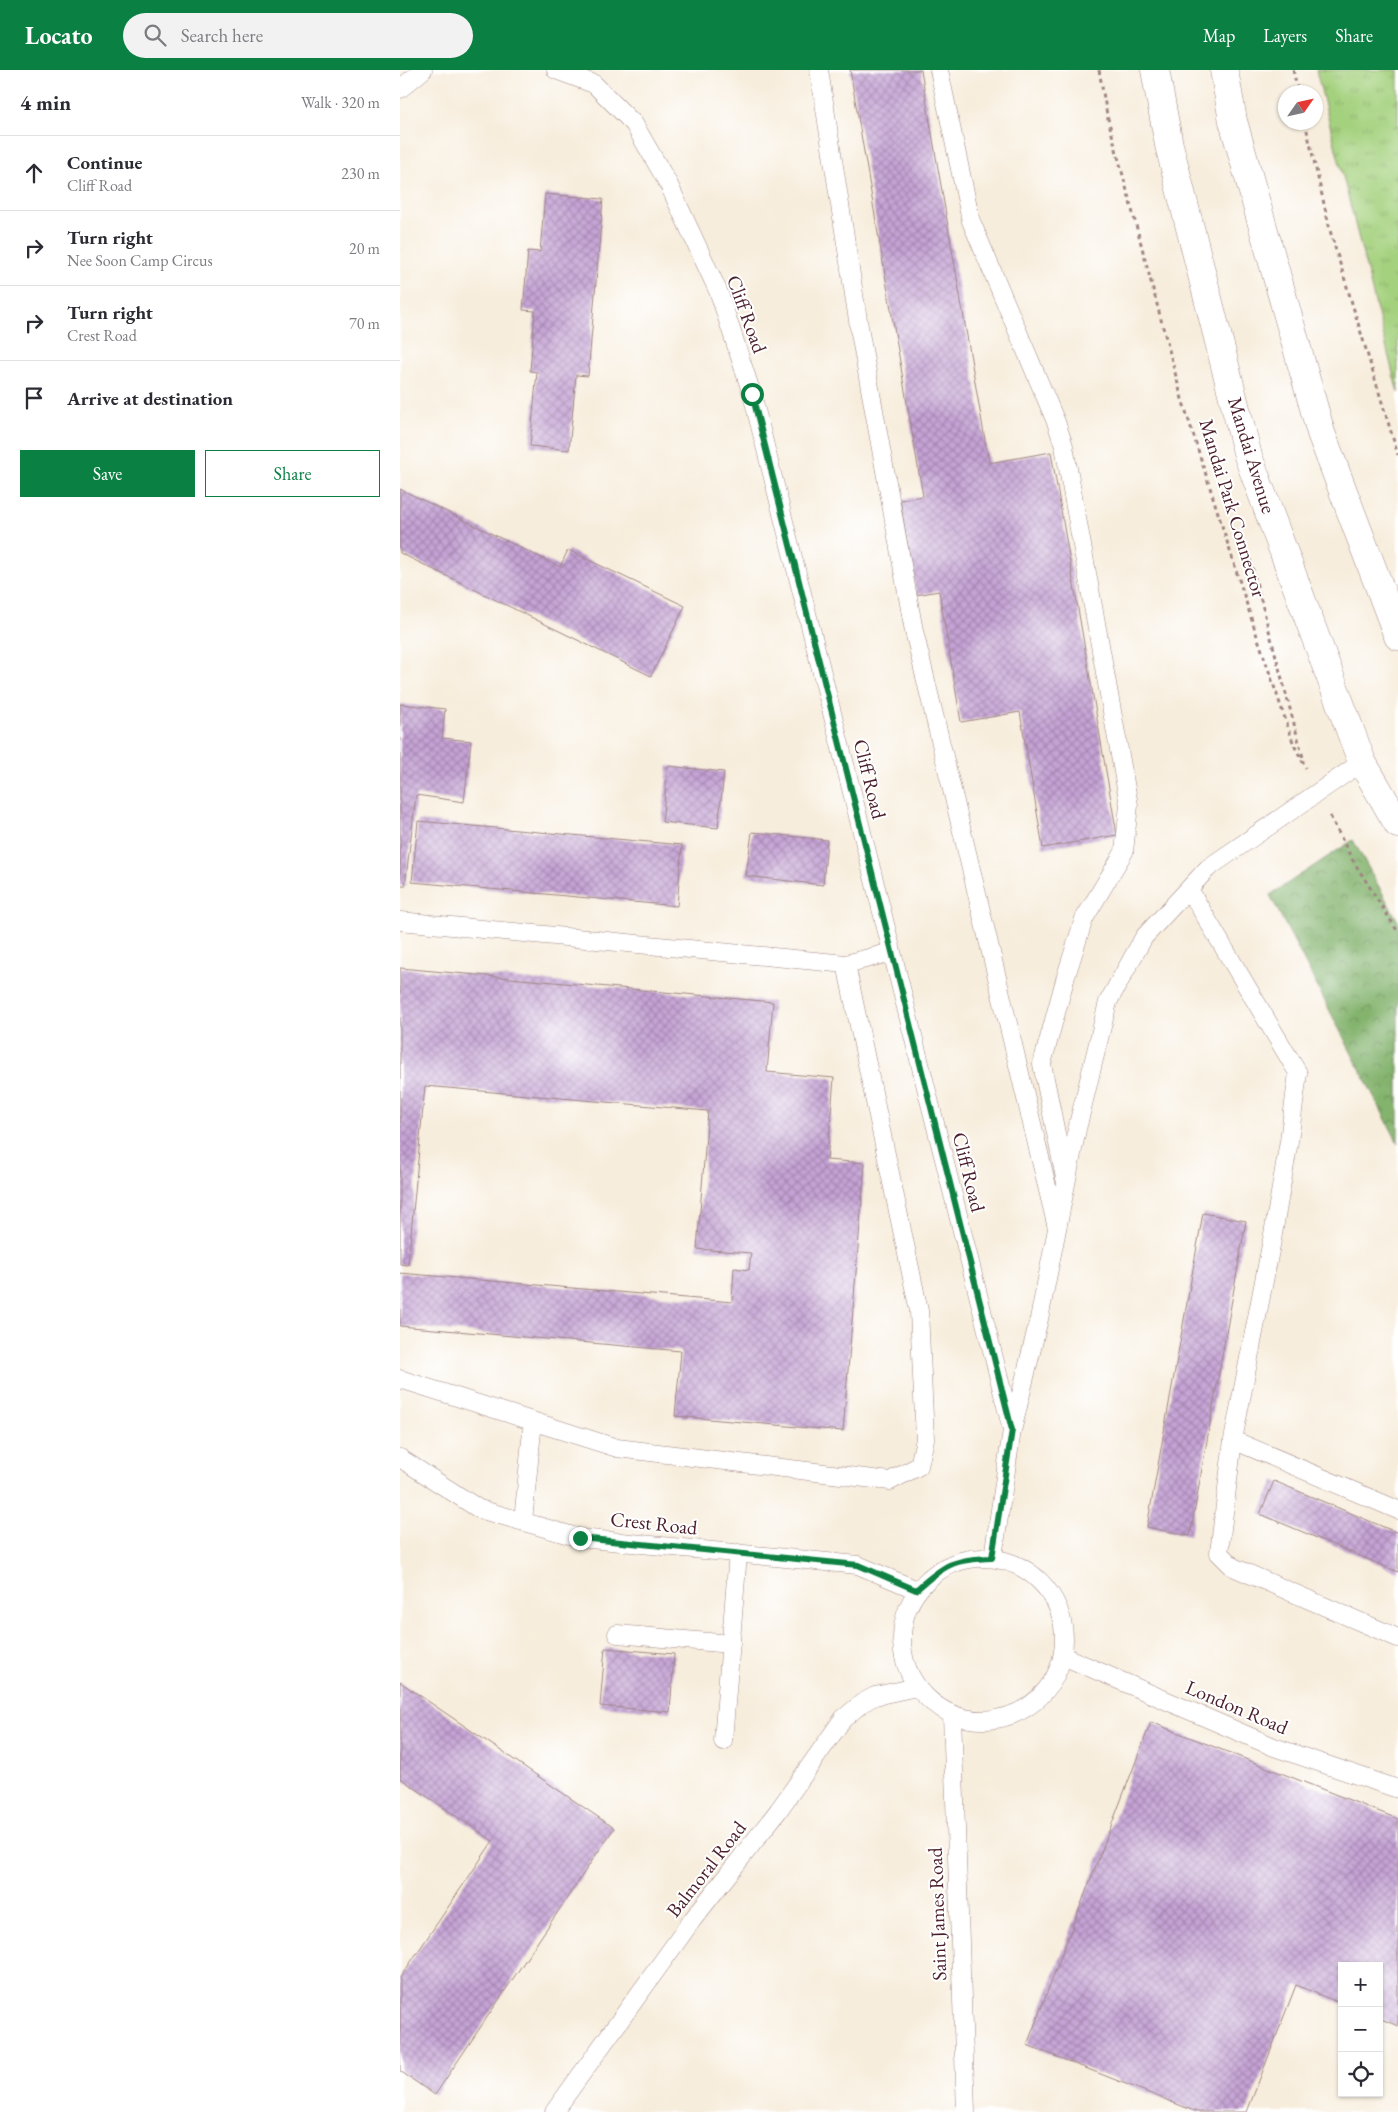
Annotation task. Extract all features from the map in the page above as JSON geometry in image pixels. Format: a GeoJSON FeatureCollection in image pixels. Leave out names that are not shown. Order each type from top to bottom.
{"type":"FeatureCollection","features":[{"type":"Feature","properties":{"kind":"main road","name":"Mandai Avenue"},"geometry":{"type":"LineString","coordinates":[[1155,70],[1168,145],[1248,456],[1362,762],[1398,824]]}},
{"type":"Feature","properties":{"kind":"main road"},"geometry":{"type":"LineString","coordinates":[[1224,70],[1233,121],[1321,433],[1398,636]]}},
{"type":"Feature","properties":{"kind":"lane"},"geometry":{"type":"LineString","coordinates":[[400,88],[423,70]]}},
{"type":"Feature","properties":{"kind":"lane","name":"Cliff Road"},"geometry":{"type":"LineString","coordinates":[[556,70],[594,84],[634,124],[669,185],[719,293],[752,394],[1012,1430],[992,1558]]}},
{"type":"Feature","properties":{"kind":"lane"},"geometry":{"type":"LineString","coordinates":[[819,70],[862,343],[914,631],[1057,1228]]}},
{"type":"Feature","properties":{"kind":"lane"},"geometry":{"type":"LineString","coordinates":[[939,70],[971,220],[1056,422],[1064,446],[1129,805],[1124,852],[1084,918],[1042,1064],[1066,1183]]}},
{"type":"Feature","properties":{"kind":"lane"},"geometry":{"type":"LineString","coordinates":[[1012,1430],[1039,1319],[1077,1129],[1108,1002],[1144,937],[1208,868],[1362,762]]}},
{"type":"Feature","properties":{"kind":"lane"},"geometry":{"type":"LineString","coordinates":[[1189,889],[1298,1073],[1289,1141],[1272,1240],[1233,1440],[1219,1553],[1233,1567],[1398,1638]]}},
{"type":"Feature","properties":{"kind":"lane"},"geometry":{"type":"LineString","coordinates":[[400,921],[846,964],[892,952]]}},
{"type":"Feature","properties":{"kind":"lane"},"geometry":{"type":"LineString","coordinates":[[400,1379],[617,1448],[890,1481],[919,1466],[925,1439],[919,1311],[846,964]]}},
{"type":"Feature","properties":{"kind":"lane"},"geometry":{"type":"LineString","coordinates":[[523,1522],[533,1421]]}},
{"type":"Feature","properties":{"kind":"lane"},"geometry":{"type":"LineString","coordinates":[[1233,1440],[1398,1510]]}},
{"type":"Feature","properties":{"kind":"lane","name":"Crest Road"},"geometry":{"type":"LineString","coordinates":[[400,1458],[479,1509],[580,1538],[858,1565],[916,1590]]}},
{"type":"Feature","properties":{"kind":"lane"},"geometry":{"type":"LineString","coordinates":[[723,1741],[738,1553]]}},
{"type":"Feature","properties":{"kind":"lane"},"geometry":{"type":"LineString","coordinates":[[992,1558],[1019,1565],[1041,1581],[1057,1603],[1065,1629],[1063,1656],[1054,1680],[1039,1700],[1018,1714],[997,1720],[974,1721],[952,1715],[932,1703],[917,1687],[905,1664],[901,1638],[905,1613],[916,1590],[938,1570],[964,1559],[992,1558]]}},
{"type":"Feature","properties":{"kind":"lane"},"geometry":{"type":"LineString","coordinates":[[617,1634],[731,1644]]}},
{"type":"Feature","properties":{"kind":"lane","name":"London Road"},"geometry":{"type":"LineString","coordinates":[[1063,1656],[1274,1747],[1398,1789]]}},
{"type":"Feature","properties":{"kind":"lane","name":"Balmoral Road"},"geometry":{"type":"LineString","coordinates":[[554,2112],[693,1919],[778,1811],[843,1719],[862,1703],[875,1696],[917,1687]]}},
{"type":"Feature","properties":{"kind":"lane","name":"Saint James Road"},"geometry":{"type":"LineString","coordinates":[[952,1715],[966,2112]]}},
{"type":"Feature","properties":{"kind":"path","name":"Mandai Park Connector"},"geometry":{"type":"LineString","coordinates":[[1099,70],[1107,115],[1182,399],[1254,627],[1294,745],[1352,859],[1398,932]]}},
{"type":"Feature","properties":{"kind":"path"},"geometry":{"type":"LineString","coordinates":[[1293,70],[1296,85]]}},
{"type":"Feature","properties":{"kind":"path"},"geometry":{"type":"LineString","coordinates":[[1307,130],[1331,234],[1398,455]]}},
{"type":"Feature","properties":{"kind":"green space"},"geometry":{"type":"Polygon","coordinates":[[[1316,70],[1398,70],[1398,393],[1323,98],[1323,85],[1320,85],[1316,70]]]}},
{"type":"Feature","properties":{"kind":"green space"},"geometry":{"type":"Polygon","coordinates":[[[1353,840],[1398,921],[1398,1143],[1270,895],[1353,840]]]}},
{"type":"Feature","properties":{"kind":"building"},"geometry":{"type":"Polygon","coordinates":[[[850,70],[921,70],[989,463],[1051,452],[1117,835],[1043,848],[1020,712],[961,722],[939,591],[916,595],[900,500],[923,496],[850,70]]]}},
{"type":"Feature","properties":{"kind":"building"},"geometry":{"type":"Polygon","coordinates":[[[545,194],[603,199],[588,376],[576,375],[569,450],[530,446],[537,372],[530,371],[535,311],[523,310],[528,251],[540,252],[545,194]]]}},
{"type":"Feature","properties":{"kind":"building"},"geometry":{"type":"Polygon","coordinates":[[[400,489],[560,567],[568,550],[685,606],[651,676],[400,553],[400,489]]]}},
{"type":"Feature","properties":{"kind":"building"},"geometry":{"type":"Polygon","coordinates":[[[400,704],[445,709],[442,738],[471,741],[464,802],[416,795],[405,886],[400,886],[400,704]]]}},
{"type":"Feature","properties":{"kind":"building"},"geometry":{"type":"Polygon","coordinates":[[[668,766],[724,772],[718,828],[662,822],[668,766]]]}},
{"type":"Feature","properties":{"kind":"building"},"geometry":{"type":"Polygon","coordinates":[[[418,821],[682,845],[677,906],[412,882],[418,821]]]}},
{"type":"Feature","properties":{"kind":"building"},"geometry":{"type":"Polygon","coordinates":[[[752,832],[827,840],[823,885],[746,876],[752,832]]]}},
{"type":"Feature","properties":{"kind":"building"},"geometry":{"type":"Polygon","coordinates":[[[400,968],[773,1002],[767,1072],[834,1078],[827,1160],[865,1163],[843,1431],[675,1416],[681,1351],[400,1326],[400,1273],[732,1302],[734,1268],[749,1270],[751,1253],[697,1249],[708,1111],[425,1086],[408,1265],[400,1264],[400,968]]]}},
{"type":"Feature","properties":{"kind":"building"},"geometry":{"type":"Polygon","coordinates":[[[1203,1213],[1246,1221],[1190,1536],[1147,1527],[1203,1213]]]}},
{"type":"Feature","properties":{"kind":"building"},"geometry":{"type":"Polygon","coordinates":[[[1274,1481],[1398,1533],[1398,1572],[1260,1514],[1274,1481]]]}},
{"type":"Feature","properties":{"kind":"building"},"geometry":{"type":"Polygon","coordinates":[[[605,1648],[674,1654],[670,1712],[600,1706],[605,1648]]]}},
{"type":"Feature","properties":{"kind":"building"},"geometry":{"type":"Polygon","coordinates":[[[400,1682],[614,1828],[435,2095],[400,2071],[400,1978],[493,1841],[400,1778],[400,1682]]]}},
{"type":"Feature","properties":{"kind":"building"},"geometry":{"type":"Polygon","coordinates":[[[1151,1722],[1398,1819],[1398,2026],[1383,2020],[1383,1962],[1338,1962],[1338,2002],[1296,1985],[1247,2112],[1197,2112],[1027,2045],[1151,1722]]]}},
{"type":"Feature","properties":{"kind":"route"},"geometry":{"type":"LineString","coordinates":[[580,1538],[858,1565],[916,1590],[938,1570],[964,1559],[992,1558],[1012,1430],[752,394]]}}]}
